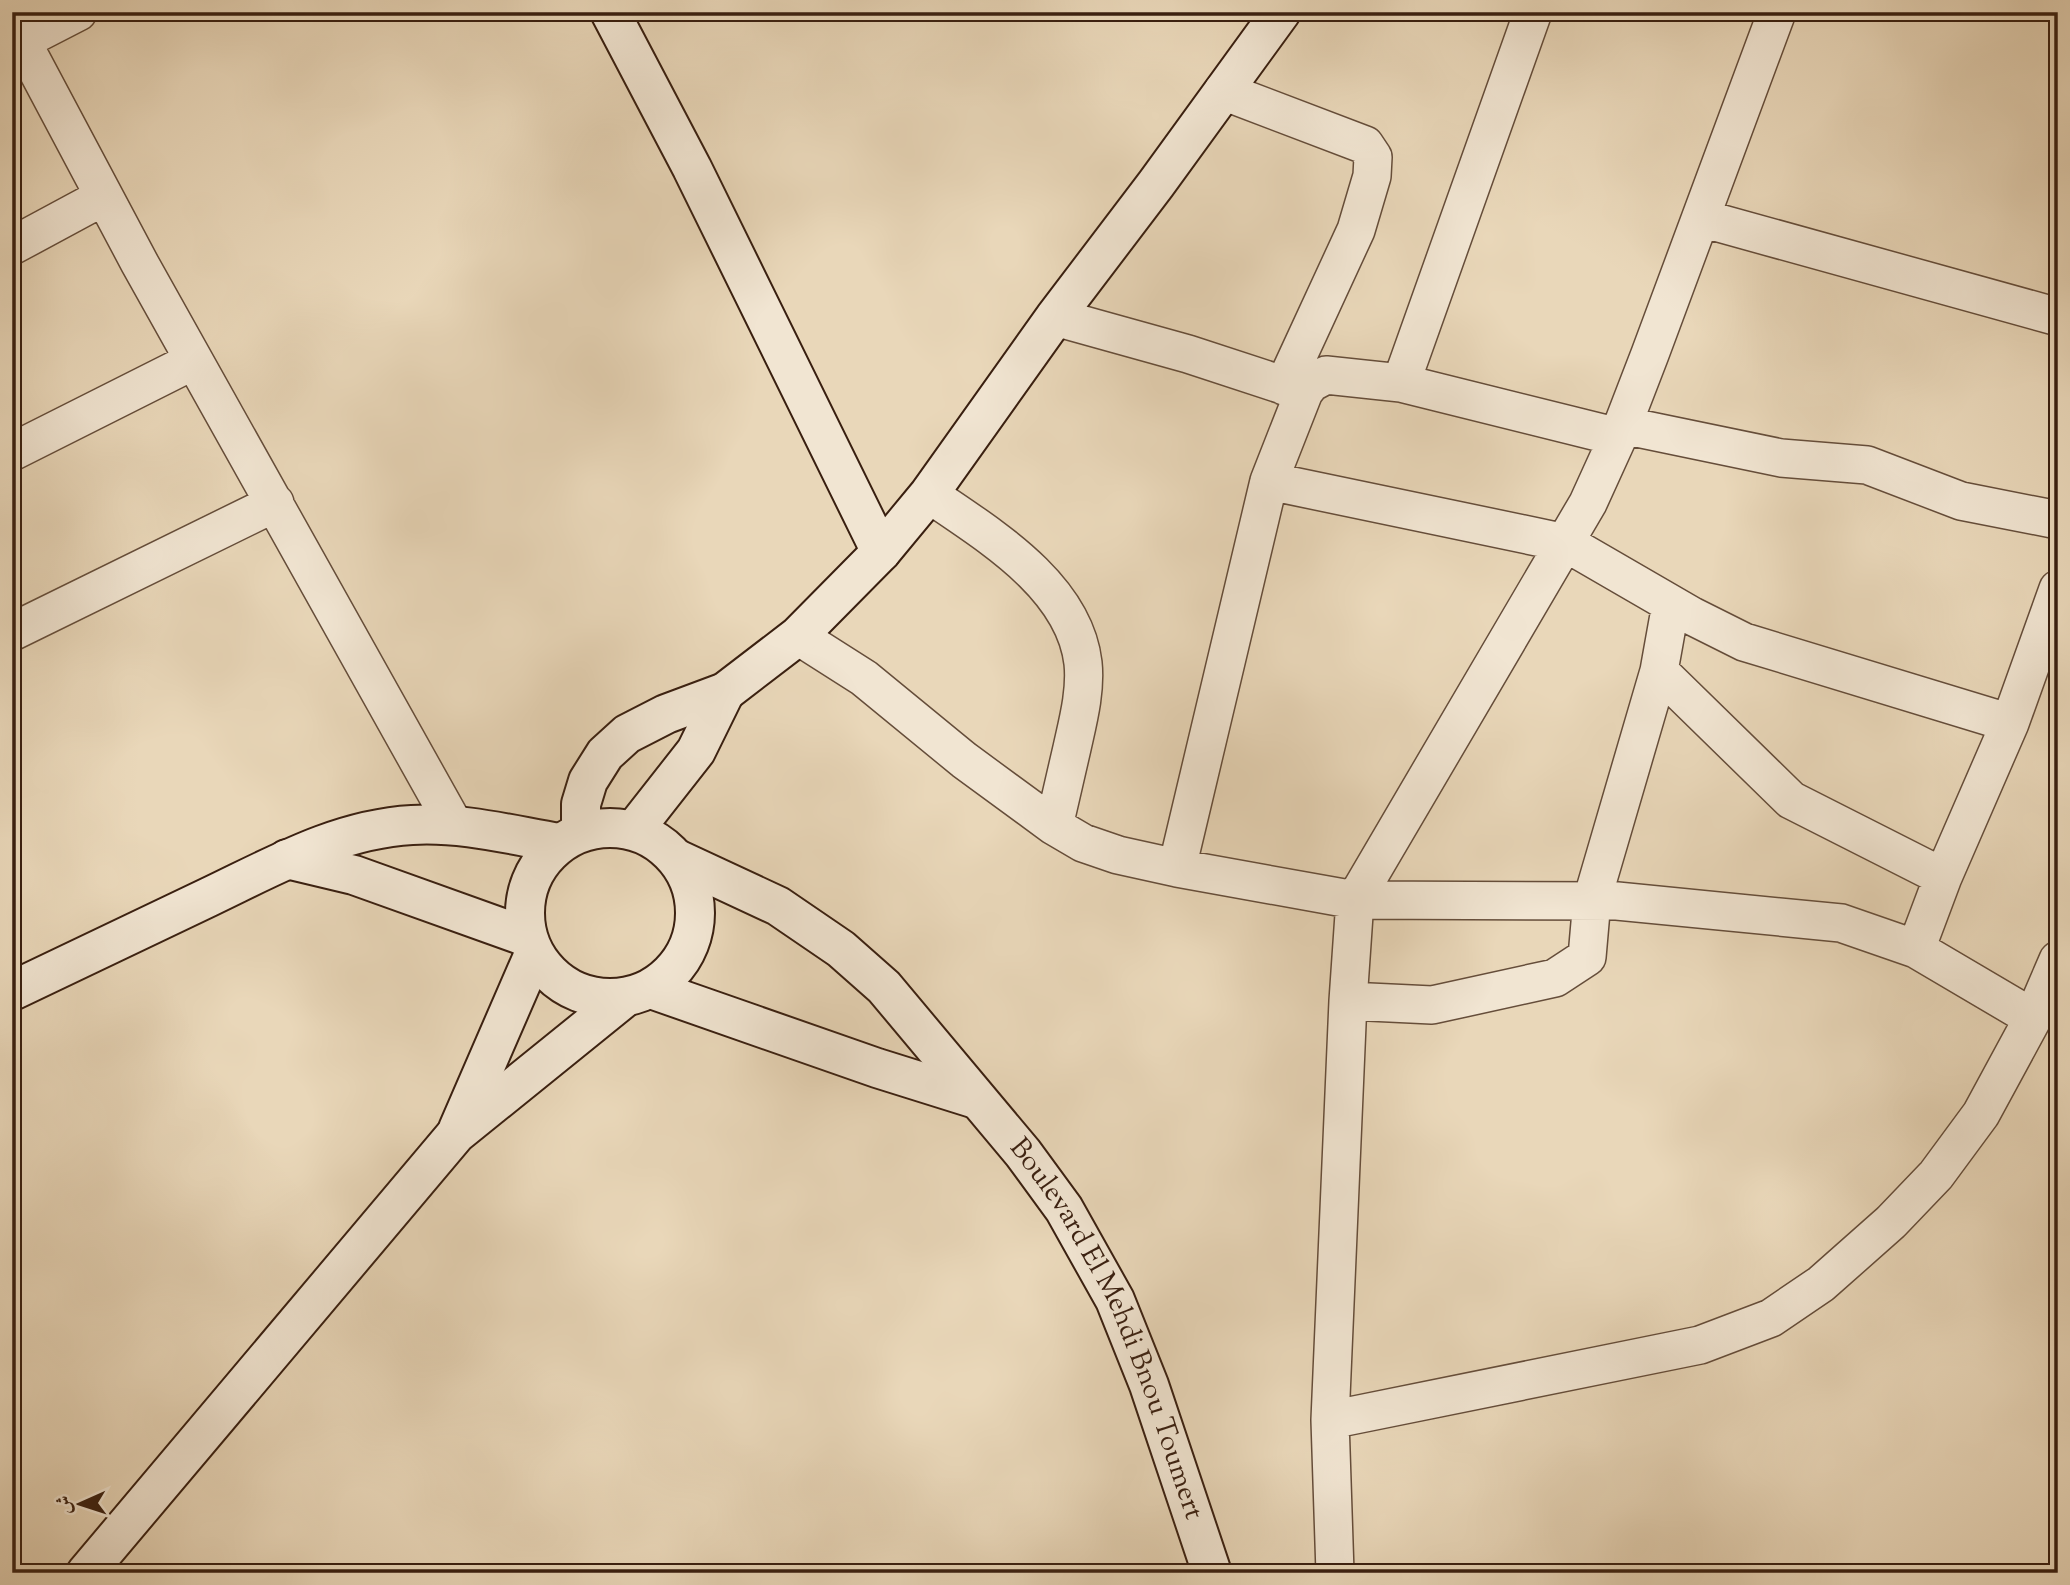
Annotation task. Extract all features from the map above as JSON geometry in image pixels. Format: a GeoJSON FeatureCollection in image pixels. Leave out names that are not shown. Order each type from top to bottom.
{"type":"FeatureCollection","features":[{"type":"Feature","properties":{"kind":"main road"},"geometry":{"type":"LineString","coordinates":[[610,12],[692,168],[881,552]]}},
{"type":"Feature","properties":{"kind":"main road"},"geometry":{"type":"LineString","coordinates":[[976,1099],[637,994],[597,998],[572,990],[550,974],[531,945],[524,911],[528,885],[541,862],[570,837],[588,781],[606,754],[627,734],[666,714],[725,692],[798,636],[881,552],[929,494],[1055,317],[1281,12]]}},
{"type":"Feature","properties":{"kind":"main road"},"geometry":{"type":"LineString","coordinates":[[634,830],[696,751],[725,692]]}},
{"type":"Feature","properties":{"kind":"main road","name":"Boulevard El Mehdi Bnou Toumert"},"geometry":{"type":"LineString","coordinates":[[12,991],[287,859],[337,838],[374,829],[454,825],[570,837],[607,826],[634,830],[658,841],[677,859],[692,886],[696,915],[690,944],[675,970],[637,994],[456,1134]]}},
{"type":"Feature","properties":{"kind":"main road"},"geometry":{"type":"LineString","coordinates":[[287,859],[377,882],[531,945]]}},
{"type":"Feature","properties":{"kind":"main road","name":"Boulevard El Mehdi Bnou Toumert"},"geometry":{"type":"LineString","coordinates":[[677,859],[778,906],[841,948],[884,986],[1023,1153],[1064,1209],[1115,1300],[1149,1385],[1212,1573]]}},
{"type":"Feature","properties":{"kind":"main road"},"geometry":{"type":"LineString","coordinates":[[86,1573],[456,1134],[531,945]]}},
{"type":"Feature","properties":{"kind":"street"},"geometry":{"type":"LineString","coordinates":[[78,12],[16,36],[193,361],[454,825]]}},
{"type":"Feature","properties":{"kind":"street"},"geometry":{"type":"LineString","coordinates":[[1401,383],[1533,12]]}},
{"type":"Feature","properties":{"kind":"street"},"geometry":{"type":"LineString","coordinates":[[1335,1573],[1330,1420],[1348,1001],[1355,900],[1588,503],[1620,431],[1777,12]]}},
{"type":"Feature","properties":{"kind":"street"},"geometry":{"type":"LineString","coordinates":[[1177,869],[1269,481],[1294,389],[1356,230],[1372,176],[1373,157],[1365,145],[1223,92]]}},
{"type":"Feature","properties":{"kind":"street"},"geometry":{"type":"LineString","coordinates":[[12,246],[103,197]]}},
{"type":"Feature","properties":{"kind":"street"},"geometry":{"type":"LineString","coordinates":[[1701,218],[2058,317]]}},
{"type":"Feature","properties":{"kind":"street"},"geometry":{"type":"LineString","coordinates":[[1055,317],[1188,354],[1294,389],[1326,375],[1401,383],[1620,431],[1781,458],[1867,465],[1961,502],[2058,520]]}},
{"type":"Feature","properties":{"kind":"street"},"geometry":{"type":"LineString","coordinates":[[12,452],[193,361]]}},
{"type":"Feature","properties":{"kind":"street"},"geometry":{"type":"LineString","coordinates":[[1269,481],[1566,543],[1671,604],[1744,642],[2010,723]]}},
{"type":"Feature","properties":{"kind":"street"},"geometry":{"type":"LineString","coordinates":[[929,494],[1003,546],[1031,571],[1049,590],[1077,638],[1083,664],[1083,693],[1054,826]]}},
{"type":"Feature","properties":{"kind":"street"},"geometry":{"type":"LineString","coordinates":[[12,632],[275,503]]}},
{"type":"Feature","properties":{"kind":"street"},"geometry":{"type":"LineString","coordinates":[[1916,949],[2010,723],[2058,589]]}},
{"type":"Feature","properties":{"kind":"street"},"geometry":{"type":"LineString","coordinates":[[1348,1001],[1432,1005],[1555,978],[1587,957],[1592,900],[1658,671],[1671,604]]}},
{"type":"Feature","properties":{"kind":"street"},"geometry":{"type":"LineString","coordinates":[[798,636],[864,678],[964,760],[1054,826],[1083,843],[1118,855],[1177,869],[1355,900],[1592,900],[1840,923],[1916,949],[2033,1018]]}},
{"type":"Feature","properties":{"kind":"street"},"geometry":{"type":"LineString","coordinates":[[1658,671],[1791,800],[1944,877]]}},
{"type":"Feature","properties":{"kind":"street"},"geometry":{"type":"LineString","coordinates":[[1330,1420],[1700,1345],[1771,1318],[1821,1284],[1891,1222],[1936,1175],[1981,1114],[2033,1018],[2058,960]]}}]}
